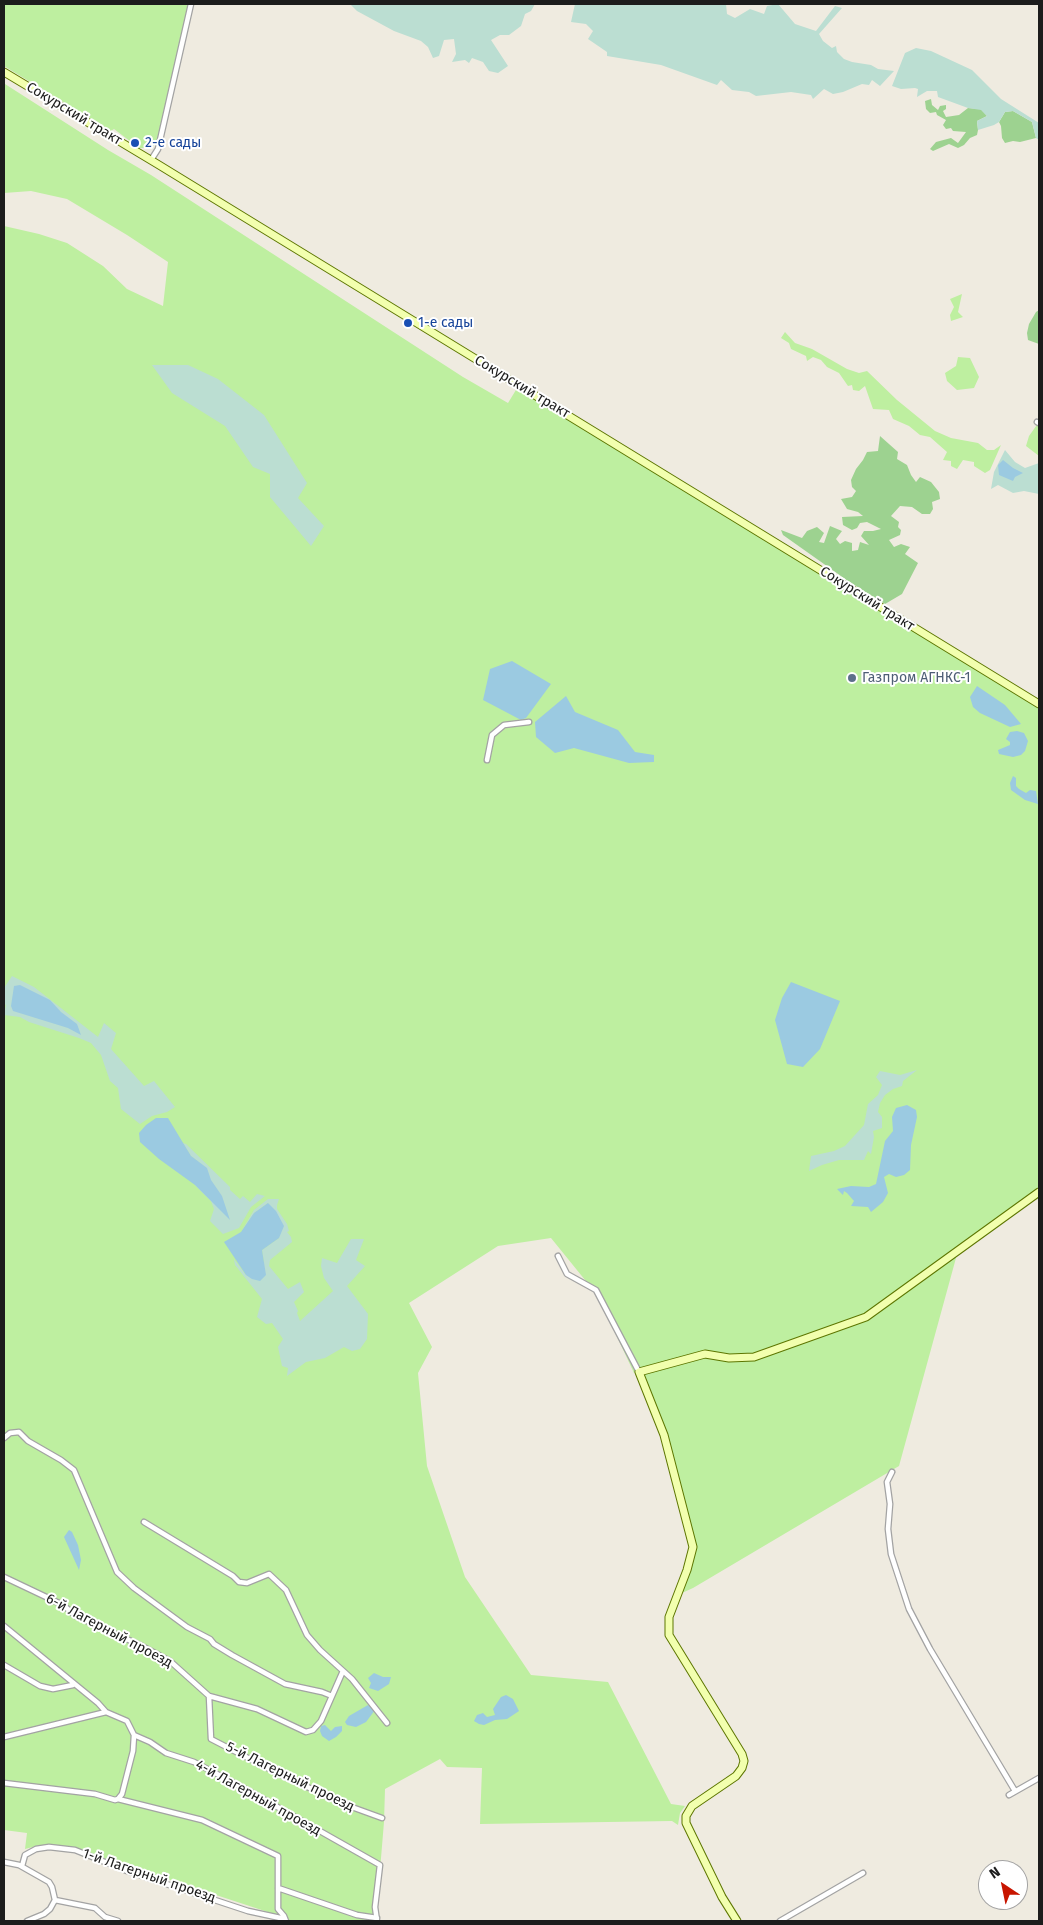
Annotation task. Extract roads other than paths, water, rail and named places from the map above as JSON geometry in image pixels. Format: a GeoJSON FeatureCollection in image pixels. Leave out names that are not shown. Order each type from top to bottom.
{"type":"FeatureCollection","features":[{"type":"Feature","properties":{"kind":"street"},"geometry":{"type":"LineString","coordinates":[[151,160],[158,149],[191,4]]}},
{"type":"Feature","properties":{"kind":"street","name":"Сокурский тракт"},"geometry":{"type":"LineString","coordinates":[[4,72],[151,160],[1039,704]]}},
{"type":"Feature","properties":{"kind":"street"},"geometry":{"type":"LineString","coordinates":[[487,760],[492,735],[504,725],[529,722]]}},
{"type":"Feature","properties":{"kind":"street"},"geometry":{"type":"LineString","coordinates":[[639,1372],[705,1354],[729,1358],[754,1357],[866,1317],[1039,1192]]}},
{"type":"Feature","properties":{"kind":"street"},"geometry":{"type":"LineString","coordinates":[[558,1256],[567,1274],[596,1290],[639,1372],[664,1435],[693,1547],[687,1570],[669,1617],[669,1634],[742,1754],[744,1761],[742,1768],[736,1776],[692,1806],[686,1816],[686,1823],[722,1897],[737,1921]]}},
{"type":"Feature","properties":{"kind":"street"},"geometry":{"type":"LineString","coordinates":[[4,1438],[10,1433],[19,1432],[28,1441],[61,1460],[74,1470],[117,1572],[134,1588],[187,1627],[210,1639],[214,1644],[232,1655],[285,1684],[332,1696]]}},
{"type":"Feature","properties":{"kind":"street"},"geometry":{"type":"LineString","coordinates":[[892,1472],[887,1482],[890,1504],[888,1529],[891,1554],[907,1603],[930,1649],[1016,1791]]}},
{"type":"Feature","properties":{"kind":"street"},"geometry":{"type":"LineString","coordinates":[[144,1522],[233,1576],[239,1582],[247,1583],[269,1574],[286,1590],[307,1635],[320,1650],[352,1679],[387,1724]]}},
{"type":"Feature","properties":{"kind":"street","name":"6-й Лагерный проезд"},"geometry":{"type":"LineString","coordinates":[[4,1578],[63,1605],[76,1616],[170,1661],[208,1696],[257,1709],[306,1732],[313,1730],[321,1720],[343,1671]]}},
{"type":"Feature","properties":{"kind":"street"},"geometry":{"type":"LineString","coordinates":[[4,1626],[73,1685],[98,1703],[106,1712],[127,1720],[134,1735],[133,1751],[122,1794],[116,1800]]}},
{"type":"Feature","properties":{"kind":"street"},"geometry":{"type":"LineString","coordinates":[[4,1665],[40,1686],[53,1689],[73,1685]]}},
{"type":"Feature","properties":{"kind":"street","name":"5-й Лагерный проезд"},"geometry":{"type":"LineString","coordinates":[[208,1696],[211,1738],[281,1775],[349,1806],[382,1818]]}},
{"type":"Feature","properties":{"kind":"street"},"geometry":{"type":"LineString","coordinates":[[4,1737],[106,1712]]}},
{"type":"Feature","properties":{"kind":"street","name":"4-й Лагерный проезд"},"geometry":{"type":"LineString","coordinates":[[134,1735],[150,1742],[166,1753],[194,1762],[242,1787],[380,1865],[375,1908],[377,1919]]}},
{"type":"Feature","properties":{"kind":"street"},"geometry":{"type":"LineString","coordinates":[[1009,1795],[1039,1778]]}},
{"type":"Feature","properties":{"kind":"street"},"geometry":{"type":"LineString","coordinates":[[4,1784],[95,1794],[202,1820],[278,1856],[278,1909],[285,1920]]}},
{"type":"Feature","properties":{"kind":"street","name":"1-й Лагерный проезд"},"geometry":{"type":"LineString","coordinates":[[22,1866],[25,1856],[36,1849],[49,1847],[75,1850],[127,1871],[240,1908],[285,1920]]}},
{"type":"Feature","properties":{"kind":"street"},"geometry":{"type":"LineString","coordinates":[[4,1862],[22,1866],[49,1882],[52,1887],[55,1900],[50,1909],[44,1914],[27,1921]]}},
{"type":"Feature","properties":{"kind":"street"},"geometry":{"type":"LineString","coordinates":[[780,1921],[863,1873]]}},
{"type":"Feature","properties":{"kind":"street"},"geometry":{"type":"LineString","coordinates":[[278,1888],[357,1915],[377,1919]]}},
{"type":"Feature","properties":{"kind":"street"},"geometry":{"type":"LineString","coordinates":[[55,1900],[95,1908],[104,1919],[118,1921]]}},
{"type":"Feature","properties":{"kind":"place","name":"2-е сады"},"geometry":{"type":"Point","coordinates":[135,143]}},
{"type":"Feature","properties":{"kind":"place","name":"1-е сады"},"geometry":{"type":"Point","coordinates":[408,323]}},
{"type":"Feature","properties":{"kind":"place","name":"Газпром АГНКС-1"},"geometry":{"type":"Point","coordinates":[852,678]}}]}
